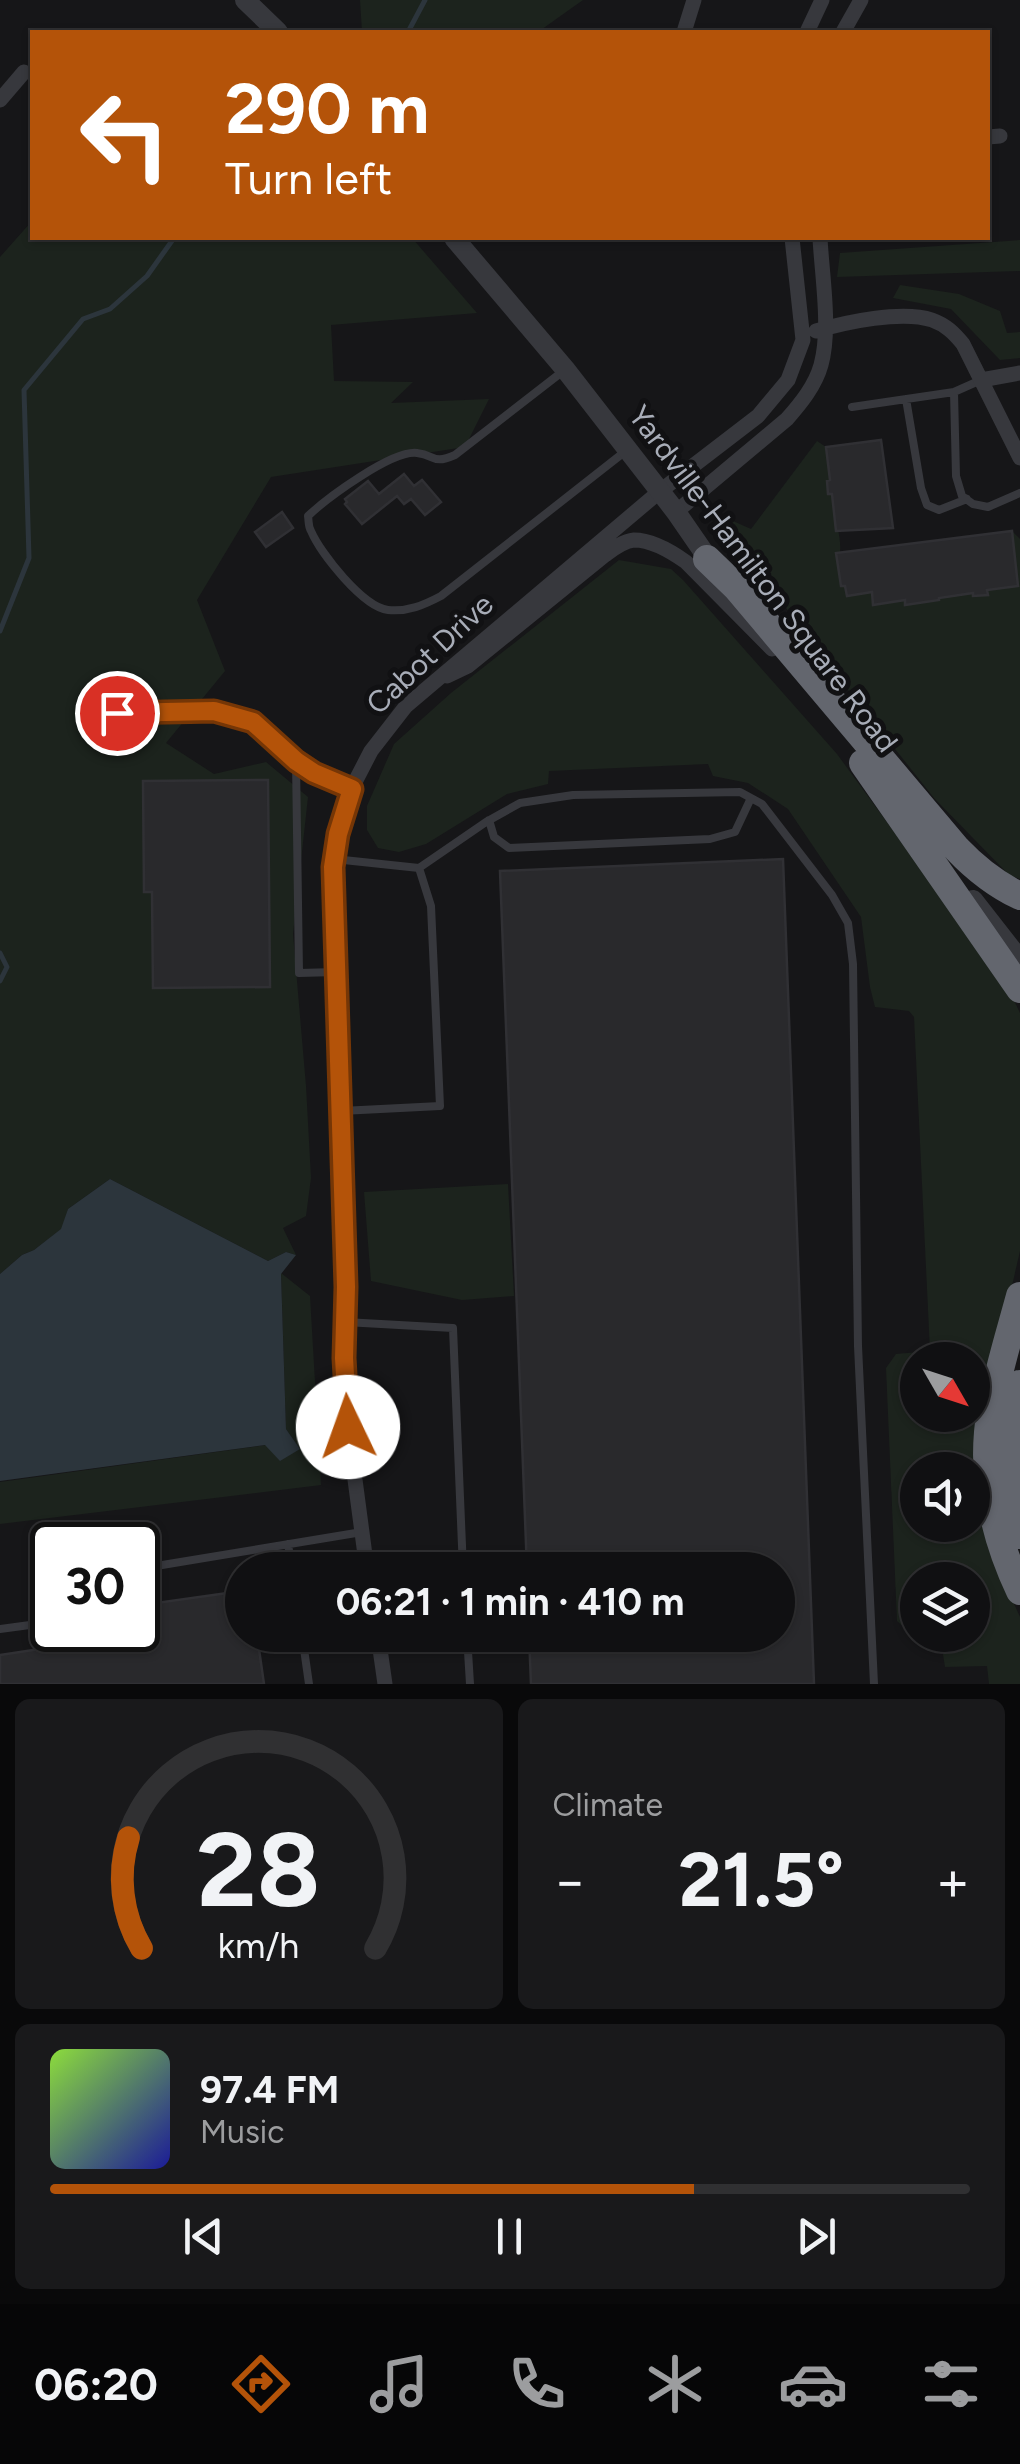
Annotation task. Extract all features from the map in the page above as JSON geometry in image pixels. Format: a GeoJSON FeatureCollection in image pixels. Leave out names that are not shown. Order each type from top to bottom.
{"type":"FeatureCollection","features":[{"type":"Feature","properties":{"kind":"highway"},"geometry":{"type":"LineString","coordinates":[[707,559],[737,588],[956,849],[996,884],[1020,896]]}},
{"type":"Feature","properties":{"kind":"highway"},"geometry":{"type":"LineString","coordinates":[[845,738],[1020,989]]}},
{"type":"Feature","properties":{"kind":"highway"},"geometry":{"type":"LineString","coordinates":[[1020,1296],[988,1439],[988,1475],[998,1536],[1020,1591]]}},
{"type":"Feature","properties":{"kind":"highway"},"geometry":{"type":"LineString","coordinates":[[1020,1384],[1010,1434],[1010,1468],[1020,1535]]}},
{"type":"Feature","properties":{"kind":"street"},"geometry":{"type":"LineString","coordinates":[[245,0],[276,30]]}},
{"type":"Feature","properties":{"kind":"street"},"geometry":{"type":"LineString","coordinates":[[685,30],[694,0]]}},
{"type":"Feature","properties":{"kind":"street"},"geometry":{"type":"LineString","coordinates":[[808,30],[822,0]]}},
{"type":"Feature","properties":{"kind":"street"},"geometry":{"type":"LineString","coordinates":[[845,30],[861,0]]}},
{"type":"Feature","properties":{"kind":"street"},"geometry":{"type":"LineString","coordinates":[[0,100],[24,72]]}},
{"type":"Feature","properties":{"kind":"street","name":"Yardville-Hamilton Square Road"},"geometry":{"type":"LineString","coordinates":[[456,240],[565,369],[784,661],[1020,960]]}},
{"type":"Feature","properties":{"kind":"street"},"geometry":{"type":"LineString","coordinates":[[792,240],[802,335],[880,318],[916,316],[951,330],[963,344],[1016,439],[1020,458]]}},
{"type":"Feature","properties":{"kind":"street"},"geometry":{"type":"LineString","coordinates":[[676,512],[787,420],[803,402],[820,368],[826,342],[820,240]]}},
{"type":"Feature","properties":{"kind":"street","name":"Cabot Drive"},"geometry":{"type":"LineString","coordinates":[[365,1552],[348,1427],[334,859],[352,789],[387,728],[429,683],[658,492],[758,416],[788,380],[802,335]]}},
{"type":"Feature","properties":{"kind":"street"},"geometry":{"type":"LineString","coordinates":[[981,380],[1020,372]]}},
{"type":"Feature","properties":{"kind":"street"},"geometry":{"type":"LineString","coordinates":[[429,683],[468,666],[604,555],[634,540],[671,551],[686,562],[784,661]]}},
{"type":"Feature","properties":{"kind":"street"},"geometry":{"type":"LineString","coordinates":[[380,1652],[385,1684]]}},
{"type":"Feature","properties":{"kind":"lane"},"geometry":{"type":"LineString","coordinates":[[565,369],[444,460],[416,453],[390,460],[318,506],[308,516],[309,529],[362,598],[385,610],[418,608],[441,596],[628,450]]}},
{"type":"Feature","properties":{"kind":"lane"},"geometry":{"type":"LineString","coordinates":[[852,407],[954,392],[981,380]]}},
{"type":"Feature","properties":{"kind":"lane"},"geometry":{"type":"LineString","coordinates":[[954,392],[956,476],[962,496],[988,508],[1020,493]]}},
{"type":"Feature","properties":{"kind":"lane"},"geometry":{"type":"LineString","coordinates":[[906,399],[926,504],[939,510],[967,499]]}},
{"type":"Feature","properties":{"kind":"lane"},"geometry":{"type":"LineString","coordinates":[[117,713],[214,711],[253,722],[296,761],[352,789]]}},
{"type":"Feature","properties":{"kind":"lane"},"geometry":{"type":"LineString","coordinates":[[296,761],[299,973],[336,972]]}},
{"type":"Feature","properties":{"kind":"lane"},"geometry":{"type":"LineString","coordinates":[[334,859],[419,868],[520,802],[573,795],[740,792],[762,804],[832,895],[848,924],[854,964],[858,1346],[874,1684]]}},
{"type":"Feature","properties":{"kind":"lane"},"geometry":{"type":"LineString","coordinates":[[489,820],[494,837],[509,848],[710,839],[735,832],[751,798]]}},
{"type":"Feature","properties":{"kind":"lane"},"geometry":{"type":"LineString","coordinates":[[341,1111],[440,1106],[430,906],[419,868]]}},
{"type":"Feature","properties":{"kind":"lane"},"geometry":{"type":"LineString","coordinates":[[345,1322],[452,1328],[461,1552]]}},
{"type":"Feature","properties":{"kind":"lane"},"geometry":{"type":"LineString","coordinates":[[160,1565],[362,1532]]}},
{"type":"Feature","properties":{"kind":"lane"},"geometry":{"type":"LineString","coordinates":[[288,1544],[289,1552]]}},
{"type":"Feature","properties":{"kind":"lane"},"geometry":{"type":"LineString","coordinates":[[0,1629],[30,1625]]}},
{"type":"Feature","properties":{"kind":"lane"},"geometry":{"type":"LineString","coordinates":[[305,1652],[310,1684]]}},
{"type":"Feature","properties":{"kind":"lane"},"geometry":{"type":"LineString","coordinates":[[468,1652],[470,1684]]}},
{"type":"Feature","properties":{"kind":"shaded area"},"geometry":{"type":"Polygon","coordinates":[[[360,0],[583,0],[541,30],[362,30],[360,0]]]}},
{"type":"Feature","properties":{"kind":"shaded area"},"geometry":{"type":"Polygon","coordinates":[[[30,223],[30,240],[414,240],[477,313],[331,325],[334,381],[413,382],[391,403],[489,399],[465,447],[271,477],[197,600],[225,671],[166,743],[214,774],[266,762],[308,797],[293,934],[311,1178],[306,1216],[283,1228],[296,1255],[286,1252],[268,1261],[110,1179],[68,1209],[62,1229],[0,1274],[0,257],[30,223]]]}},
{"type":"Feature","properties":{"kind":"shaded area"},"geometry":{"type":"Polygon","coordinates":[[[1020,240],[1020,271],[837,277],[840,253],[1020,240]]]}},
{"type":"Feature","properties":{"kind":"shaded area"},"geometry":{"type":"Polygon","coordinates":[[[900,285],[959,294],[1000,311],[1007,333],[1020,332],[1020,358],[1000,360],[951,309],[893,298],[900,285]]]}},
{"type":"Feature","properties":{"kind":"shaded area"},"geometry":{"type":"Polygon","coordinates":[[[817,441],[826,447],[831,480],[827,481],[828,494],[833,494],[840,538],[840,552],[836,553],[838,565],[843,565],[841,586],[871,591],[874,605],[905,600],[906,605],[918,603],[918,599],[927,602],[938,600],[938,596],[973,592],[974,596],[987,595],[987,590],[1018,586],[1012,531],[1020,539],[1020,879],[1009,875],[934,798],[715,513],[751,529],[817,441]]]}},
{"type":"Feature","properties":{"kind":"shaded area"},"geometry":{"type":"Polygon","coordinates":[[[619,560],[671,569],[683,580],[837,754],[1007,986],[1020,1013],[1020,1251],[990,1381],[990,1342],[930,1342],[914,1017],[909,1011],[875,1007],[861,917],[788,809],[748,783],[713,776],[708,764],[549,771],[548,784],[507,794],[426,844],[399,852],[378,848],[367,830],[367,806],[394,744],[451,693],[619,560]]]}},
{"type":"Feature","properties":{"kind":"shaded area"},"geometry":{"type":"Polygon","coordinates":[[[110,1179],[268,1261],[286,1252],[296,1255],[281,1274],[286,1429],[300,1449],[280,1461],[265,1445],[0,1481],[0,1274],[61,1229],[68,1209],[110,1179]]]}},
{"type":"Feature","properties":{"kind":"shaded area"},"geometry":{"type":"Polygon","coordinates":[[[508,1184],[514,1296],[462,1300],[371,1281],[364,1192],[508,1184]]]}},
{"type":"Feature","properties":{"kind":"shaded area"},"geometry":{"type":"Polygon","coordinates":[[[281,1273],[310,1296],[321,1485],[0,1524],[0,1482],[266,1445],[299,1448],[286,1429],[281,1273]]]}},
{"type":"Feature","properties":{"kind":"shaded area"},"geometry":{"type":"Polygon","coordinates":[[[900,1354],[900,1432],[979,1432],[981,1452],[900,1452],[900,1542],[989,1542],[1020,1617],[1020,1684],[989,1684],[987,1666],[945,1667],[943,1652],[990,1652],[990,1562],[900,1562],[900,1624],[897,1621],[886,1368],[900,1354]]]}},
{"type":"Feature","properties":{"kind":"building"},"geometry":{"type":"Polygon","coordinates":[[[881,440],[893,528],[836,531],[832,494],[828,494],[826,447],[881,440]]]}},
{"type":"Feature","properties":{"kind":"building"},"geometry":{"type":"Polygon","coordinates":[[[404,474],[414,486],[422,480],[441,502],[425,515],[411,499],[404,504],[397,496],[362,524],[345,504],[345,499],[368,481],[379,494],[404,474]]]}},
{"type":"Feature","properties":{"kind":"building"},"geometry":{"type":"Polygon","coordinates":[[[282,512],[293,528],[266,547],[255,532],[282,512]]]}},
{"type":"Feature","properties":{"kind":"building"},"geometry":{"type":"Polygon","coordinates":[[[1012,531],[1018,586],[987,590],[988,595],[973,593],[905,605],[905,600],[873,605],[872,592],[847,596],[845,586],[841,586],[836,553],[1012,531]]]}},
{"type":"Feature","properties":{"kind":"building"},"geometry":{"type":"Polygon","coordinates":[[[268,780],[270,987],[153,988],[152,892],[144,892],[143,781],[268,780]]]}},
{"type":"Feature","properties":{"kind":"building"},"geometry":{"type":"Polygon","coordinates":[[[783,859],[814,1684],[531,1684],[530,1652],[795,1652],[795,1552],[526,1552],[500,871],[783,859]]]}},
{"type":"Feature","properties":{"kind":"building"},"geometry":{"type":"Polygon","coordinates":[[[225,1593],[225,1652],[259,1652],[264,1684],[0,1684],[0,1655],[30,1650],[160,1652],[160,1602],[225,1593]]]}},
{"type":"Feature","properties":{"kind":"waterway"},"geometry":{"type":"LineString","coordinates":[[409,30],[425,0]]}},
{"type":"Feature","properties":{"kind":"waterway"},"geometry":{"type":"LineString","coordinates":[[0,631],[29,558],[24,390],[83,319],[110,309],[147,276],[173,240]]}},
{"type":"Feature","properties":{"kind":"waterway"},"geometry":{"type":"LineString","coordinates":[[0,953],[7,967],[0,981]]}},
{"type":"Feature","properties":{"kind":"route"},"geometry":{"type":"LineString","coordinates":[[117,713],[214,711],[253,722],[296,761],[352,789],[333,867],[348,1427]]}}]}
